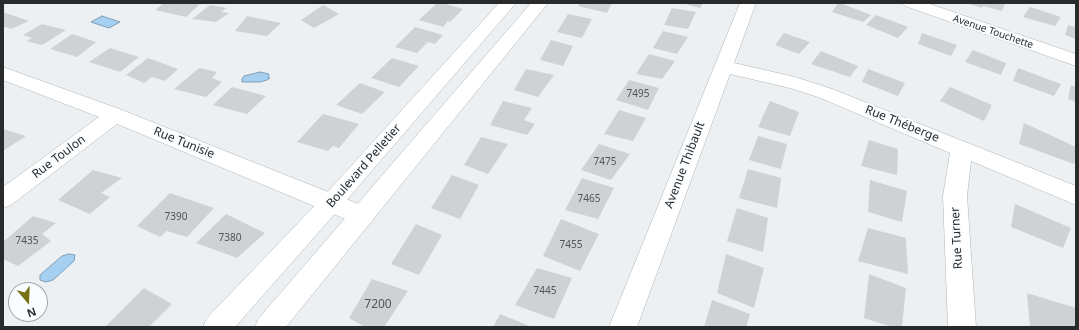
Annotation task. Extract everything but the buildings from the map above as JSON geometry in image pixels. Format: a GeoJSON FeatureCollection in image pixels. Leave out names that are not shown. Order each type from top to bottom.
{"type":"FeatureCollection","features":[{"type":"Feature","properties":{"kind":"street","name":"Boulevard Pelletier"},"geometry":{"type":"LineString","coordinates":[[217,327],[331,203],[508,3]]}},
{"type":"Feature","properties":{"kind":"street"},"geometry":{"type":"LineString","coordinates":[[269,327],[540,3]]}},
{"type":"Feature","properties":{"kind":"street","name":"Avenue Thibault"},"geometry":{"type":"LineString","coordinates":[[623,327],[748,3]]}},
{"type":"Feature","properties":{"kind":"street","name":"Avenue Touchette"},"geometry":{"type":"LineString","coordinates":[[911,3],[1076,60]]}},
{"type":"Feature","properties":{"kind":"street","name":"Rue Théberge"},"geometry":{"type":"LineString","coordinates":[[723,66],[795,83],[826,93],[1076,196]]}},
{"type":"Feature","properties":{"kind":"street","name":"Rue Tunisie"},"geometry":{"type":"LineString","coordinates":[[3,73],[115,115],[363,216]]}},
{"type":"Feature","properties":{"kind":"street","name":"Rue Toulon"},"geometry":{"type":"LineString","coordinates":[[3,199],[115,115]]}},
{"type":"Feature","properties":{"kind":"street","name":"Rue Turner"},"geometry":{"type":"LineString","coordinates":[[962,149],[955,196],[962,327]]}},
{"type":"Feature","properties":{"kind":"water"},"geometry":{"type":"Polygon","coordinates":[[[102,16],[120,22],[109,28],[91,22],[102,16]]]}},
{"type":"Feature","properties":{"kind":"water"},"geometry":{"type":"Polygon","coordinates":[[[260,72],[269,74],[268,77],[270,78],[260,82],[242,82],[244,76],[260,72]]]}},
{"type":"Feature","properties":{"kind":"water"},"geometry":{"type":"Polygon","coordinates":[[[69,254],[75,255],[74,261],[53,280],[46,282],[40,280],[40,275],[62,256],[69,254]]]}}]}
